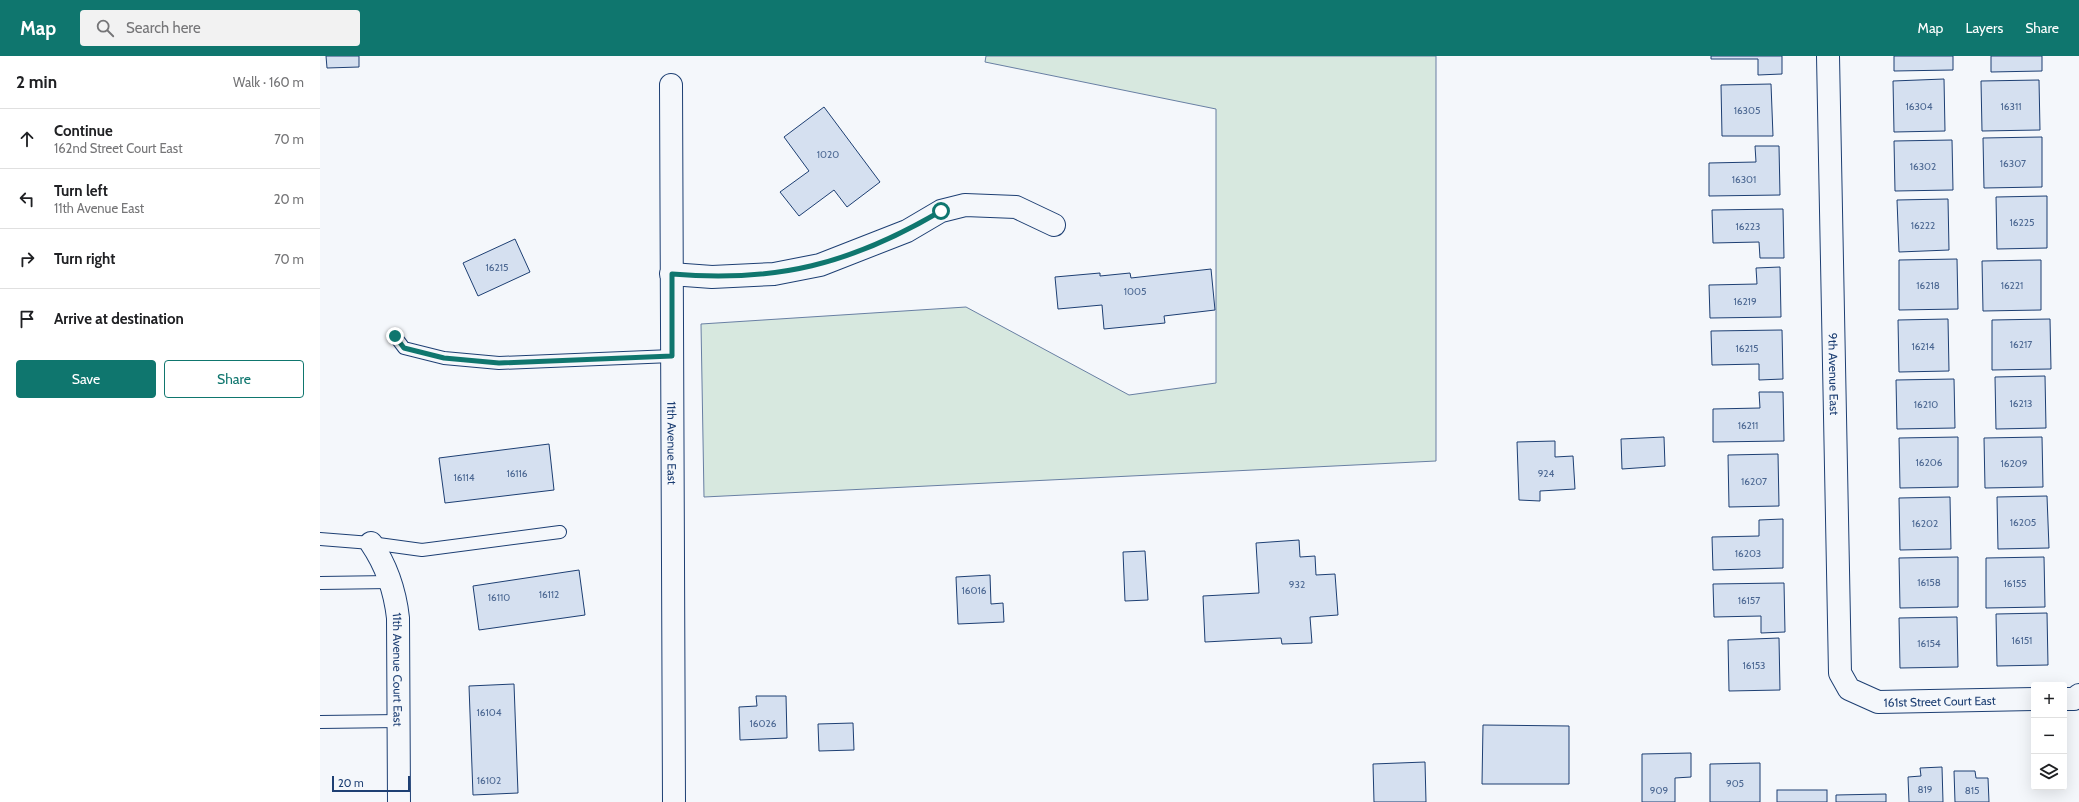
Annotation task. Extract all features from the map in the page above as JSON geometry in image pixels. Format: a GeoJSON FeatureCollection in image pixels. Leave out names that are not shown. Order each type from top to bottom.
{"type":"FeatureCollection","features":[{"type":"Feature","properties":{"kind":"street","name":"9th Avenue East"},"geometry":{"type":"LineString","coordinates":[[1828,56],[1840,673],[1849,689]]}},
{"type":"Feature","properties":{"kind":"street","name":"11th Avenue East"},"geometry":{"type":"LineString","coordinates":[[671,84],[674,802]]}},
{"type":"Feature","properties":{"kind":"street"},"geometry":{"type":"LineString","coordinates":[[672,274],[712,277],[758,275],[774,274],[820,265],[907,231],[941,211],[965,205],[1016,207],[1054,225]]}},
{"type":"Feature","properties":{"kind":"street","name":"11th Avenue Court East"},"geometry":{"type":"LineString","coordinates":[[371,543],[380,556],[396,598],[398,618],[399,802]]}},
{"type":"Feature","properties":{"kind":"street","name":"161st Street Court East"},"geometry":{"type":"LineString","coordinates":[[1849,689],[1878,702],[2031,699]]}},
{"type":"Feature","properties":{"kind":"street"},"geometry":{"type":"LineString","coordinates":[[2067,699],[2074,699],[2079,695]]}},
{"type":"Feature","properties":{"kind":"lane"},"geometry":{"type":"LineString","coordinates":[[395,336],[404,348],[444,358],[499,363],[672,356]]}},
{"type":"Feature","properties":{"kind":"lane"},"geometry":{"type":"LineString","coordinates":[[320,540],[371,543],[422,550],[560,532]]}},
{"type":"Feature","properties":{"kind":"lane"},"geometry":{"type":"LineString","coordinates":[[320,582],[390,582]]}},
{"type":"Feature","properties":{"kind":"lane"},"geometry":{"type":"LineString","coordinates":[[320,722],[399,720]]}},
{"type":"Feature","properties":{"kind":"shaded area"},"geometry":{"type":"Polygon","coordinates":[[[986,56],[1436,56],[1436,461],[704,497],[701,324],[966,307],[1129,395],[1216,383],[1216,109],[985,62],[986,56]]]}},
{"type":"Feature","properties":{"kind":"building"},"geometry":{"type":"Polygon","coordinates":[[[326,56],[359,56],[359,67],[327,68],[326,56]]]}},
{"type":"Feature","properties":{"kind":"building"},"geometry":{"type":"Polygon","coordinates":[[[1711,56],[1782,56],[1782,74],[1758,75],[1758,59],[1711,59],[1711,56]]]}},
{"type":"Feature","properties":{"kind":"building"},"geometry":{"type":"Polygon","coordinates":[[[1894,56],[1953,56],[1953,70],[1894,71],[1894,56]]]}},
{"type":"Feature","properties":{"kind":"building"},"geometry":{"type":"Polygon","coordinates":[[[1991,56],[2042,56],[2042,71],[1991,72],[1991,56]]]}},
{"type":"Feature","properties":{"kind":"building"},"geometry":{"type":"Polygon","coordinates":[[[1944,79],[1945,131],[1894,132],[1893,81],[1944,79]]]}},
{"type":"Feature","properties":{"kind":"building"},"geometry":{"type":"Polygon","coordinates":[[[2039,80],[2040,130],[1982,131],[1981,81],[2039,80]]]}},
{"type":"Feature","properties":{"kind":"building"},"geometry":{"type":"Polygon","coordinates":[[[1771,84],[1773,136],[1722,136],[1721,85],[1771,84]]]}},
{"type":"Feature","properties":{"kind":"building"},"geometry":{"type":"Polygon","coordinates":[[[824,107],[880,182],[847,207],[834,190],[799,216],[780,192],[809,171],[784,137],[824,107]]]}},
{"type":"Feature","properties":{"kind":"building"},"geometry":{"type":"Polygon","coordinates":[[[2042,137],[2042,187],[1984,188],[1983,138],[2042,137]]]}},
{"type":"Feature","properties":{"kind":"building"},"geometry":{"type":"Polygon","coordinates":[[[1952,140],[1953,190],[1895,191],[1894,141],[1952,140]]]}},
{"type":"Feature","properties":{"kind":"building"},"geometry":{"type":"Polygon","coordinates":[[[1755,146],[1779,146],[1780,195],[1709,196],[1709,163],[1756,162],[1755,146]]]}},
{"type":"Feature","properties":{"kind":"building"},"geometry":{"type":"Polygon","coordinates":[[[2047,196],[2047,248],[1997,249],[1996,197],[2047,196]]]}},
{"type":"Feature","properties":{"kind":"building"},"geometry":{"type":"Polygon","coordinates":[[[1948,199],[1949,250],[1899,252],[1897,200],[1948,199]]]}},
{"type":"Feature","properties":{"kind":"building"},"geometry":{"type":"Polygon","coordinates":[[[1783,209],[1784,258],[1760,258],[1759,242],[1713,243],[1712,210],[1783,209]]]}},
{"type":"Feature","properties":{"kind":"building"},"geometry":{"type":"Polygon","coordinates":[[[515,239],[530,272],[478,296],[463,263],[515,239]]]}},
{"type":"Feature","properties":{"kind":"building"},"geometry":{"type":"Polygon","coordinates":[[[1957,259],[1958,309],[1899,310],[1899,260],[1957,259]]]}},
{"type":"Feature","properties":{"kind":"building"},"geometry":{"type":"Polygon","coordinates":[[[2041,260],[2041,310],[1983,311],[1982,261],[2041,260]]]}},
{"type":"Feature","properties":{"kind":"building"},"geometry":{"type":"Polygon","coordinates":[[[1780,267],[1781,317],[1710,318],[1709,285],[1757,284],[1756,268],[1780,267]]]}},
{"type":"Feature","properties":{"kind":"building"},"geometry":{"type":"Polygon","coordinates":[[[1211,269],[1215,310],[1164,316],[1165,323],[1104,329],[1102,305],[1058,309],[1055,277],[1100,273],[1100,276],[1130,273],[1131,278],[1211,269]]]}},
{"type":"Feature","properties":{"kind":"building"},"geometry":{"type":"Polygon","coordinates":[[[1948,319],[1949,371],[1899,372],[1898,320],[1948,319]]]}},
{"type":"Feature","properties":{"kind":"building"},"geometry":{"type":"Polygon","coordinates":[[[2050,319],[2051,369],[1992,370],[1992,320],[2050,319]]]}},
{"type":"Feature","properties":{"kind":"building"},"geometry":{"type":"Polygon","coordinates":[[[1782,330],[1783,379],[1759,380],[1759,364],[1712,365],[1711,331],[1782,330]]]}},
{"type":"Feature","properties":{"kind":"building"},"geometry":{"type":"Polygon","coordinates":[[[2045,376],[2046,428],[1996,429],[1995,377],[2045,376]]]}},
{"type":"Feature","properties":{"kind":"building"},"geometry":{"type":"Polygon","coordinates":[[[1954,379],[1955,428],[1897,429],[1896,380],[1954,379]]]}},
{"type":"Feature","properties":{"kind":"building"},"geometry":{"type":"Polygon","coordinates":[[[1759,392],[1783,392],[1784,441],[1713,442],[1713,409],[1760,408],[1759,392]]]}},
{"type":"Feature","properties":{"kind":"building"},"geometry":{"type":"Polygon","coordinates":[[[1664,437],[1665,466],[1622,469],[1621,439],[1664,437]]]}},
{"type":"Feature","properties":{"kind":"building"},"geometry":{"type":"Polygon","coordinates":[[[1958,437],[1958,487],[1900,488],[1899,438],[1958,437]]]}},
{"type":"Feature","properties":{"kind":"building"},"geometry":{"type":"Polygon","coordinates":[[[2042,437],[2043,487],[1985,488],[1984,438],[2042,437]]]}},
{"type":"Feature","properties":{"kind":"building"},"geometry":{"type":"Polygon","coordinates":[[[1555,441],[1555,457],[1573,456],[1575,489],[1540,491],[1540,501],[1519,500],[1517,442],[1555,441]]]}},
{"type":"Feature","properties":{"kind":"building"},"geometry":{"type":"Polygon","coordinates":[[[549,444],[554,490],[445,503],[439,458],[549,444]]]}},
{"type":"Feature","properties":{"kind":"building"},"geometry":{"type":"Polygon","coordinates":[[[1778,454],[1779,506],[1729,507],[1728,455],[1778,454]]]}},
{"type":"Feature","properties":{"kind":"building"},"geometry":{"type":"Polygon","coordinates":[[[2047,496],[2049,548],[1998,549],[1997,497],[2047,496]]]}},
{"type":"Feature","properties":{"kind":"building"},"geometry":{"type":"Polygon","coordinates":[[[1950,497],[1951,549],[1900,550],[1899,498],[1950,497]]]}},
{"type":"Feature","properties":{"kind":"building"},"geometry":{"type":"Polygon","coordinates":[[[1783,519],[1783,568],[1713,570],[1712,537],[1759,536],[1759,520],[1783,519]]]}},
{"type":"Feature","properties":{"kind":"building"},"geometry":{"type":"Polygon","coordinates":[[[1299,540],[1300,557],[1315,556],[1316,575],[1335,574],[1338,615],[1310,617],[1312,643],[1282,644],[1281,638],[1205,642],[1203,596],[1259,593],[1256,543],[1299,540]]]}},
{"type":"Feature","properties":{"kind":"building"},"geometry":{"type":"Polygon","coordinates":[[[1145,551],[1148,600],[1125,601],[1123,552],[1145,551]]]}},
{"type":"Feature","properties":{"kind":"building"},"geometry":{"type":"Polygon","coordinates":[[[1958,557],[1958,607],[1900,608],[1899,558],[1958,557]]]}},
{"type":"Feature","properties":{"kind":"building"},"geometry":{"type":"Polygon","coordinates":[[[2044,557],[2045,607],[1986,608],[1986,558],[2044,557]]]}},
{"type":"Feature","properties":{"kind":"building"},"geometry":{"type":"Polygon","coordinates":[[[579,570],[585,615],[479,630],[473,586],[579,570]]]}},
{"type":"Feature","properties":{"kind":"building"},"geometry":{"type":"Polygon","coordinates":[[[990,575],[991,604],[1003,603],[1004,622],[958,624],[956,577],[990,575]]]}},
{"type":"Feature","properties":{"kind":"building"},"geometry":{"type":"Polygon","coordinates":[[[1784,583],[1785,632],[1761,633],[1761,616],[1714,617],[1713,584],[1784,583]]]}},
{"type":"Feature","properties":{"kind":"building"},"geometry":{"type":"Polygon","coordinates":[[[2047,613],[2048,665],[1997,666],[1996,614],[2047,613]]]}},
{"type":"Feature","properties":{"kind":"building"},"geometry":{"type":"Polygon","coordinates":[[[1957,617],[1958,667],[1900,668],[1899,618],[1957,617]]]}},
{"type":"Feature","properties":{"kind":"building"},"geometry":{"type":"Polygon","coordinates":[[[1779,638],[1780,690],[1729,691],[1728,640],[1779,638]]]}},
{"type":"Feature","properties":{"kind":"building"},"geometry":{"type":"Polygon","coordinates":[[[514,684],[518,793],[473,795],[469,686],[514,684]]]}},
{"type":"Feature","properties":{"kind":"building"},"geometry":{"type":"Polygon","coordinates":[[[756,696],[786,696],[787,738],[740,740],[739,707],[757,706],[756,696]]]}},
{"type":"Feature","properties":{"kind":"building"},"geometry":{"type":"Polygon","coordinates":[[[853,723],[854,750],[819,751],[818,724],[853,723]]]}},
{"type":"Feature","properties":{"kind":"building"},"geometry":{"type":"Polygon","coordinates":[[[1483,725],[1569,726],[1569,784],[1482,784],[1483,725]]]}},
{"type":"Feature","properties":{"kind":"building"},"geometry":{"type":"Polygon","coordinates":[[[1691,753],[1691,777],[1675,778],[1675,802],[1642,802],[1642,754],[1691,753]]]}},
{"type":"Feature","properties":{"kind":"building"},"geometry":{"type":"Polygon","coordinates":[[[1425,762],[1426,802],[1374,802],[1373,764],[1425,762]]]}},
{"type":"Feature","properties":{"kind":"building"},"geometry":{"type":"Polygon","coordinates":[[[1760,763],[1760,802],[1710,802],[1710,764],[1760,763]]]}},
{"type":"Feature","properties":{"kind":"building"},"geometry":{"type":"Polygon","coordinates":[[[1942,767],[1943,802],[1909,802],[1908,777],[1921,776],[1920,768],[1942,767]]]}},
{"type":"Feature","properties":{"kind":"building"},"geometry":{"type":"Polygon","coordinates":[[[1954,771],[1975,771],[1976,778],[1988,778],[1989,802],[1955,802],[1954,771]]]}},
{"type":"Feature","properties":{"kind":"building"},"geometry":{"type":"Polygon","coordinates":[[[1777,790],[1827,790],[1827,802],[1777,802],[1777,790]]]}},
{"type":"Feature","properties":{"kind":"building"},"geometry":{"type":"Polygon","coordinates":[[[1886,794],[1886,802],[1836,802],[1836,795],[1886,794]]]}},
{"type":"Feature","properties":{"kind":"route"},"geometry":{"type":"LineString","coordinates":[[395,336],[404,348],[444,358],[499,363],[672,356],[672,274],[712,277],[774,274],[820,265],[846,257],[907,231],[941,211]]}}]}
